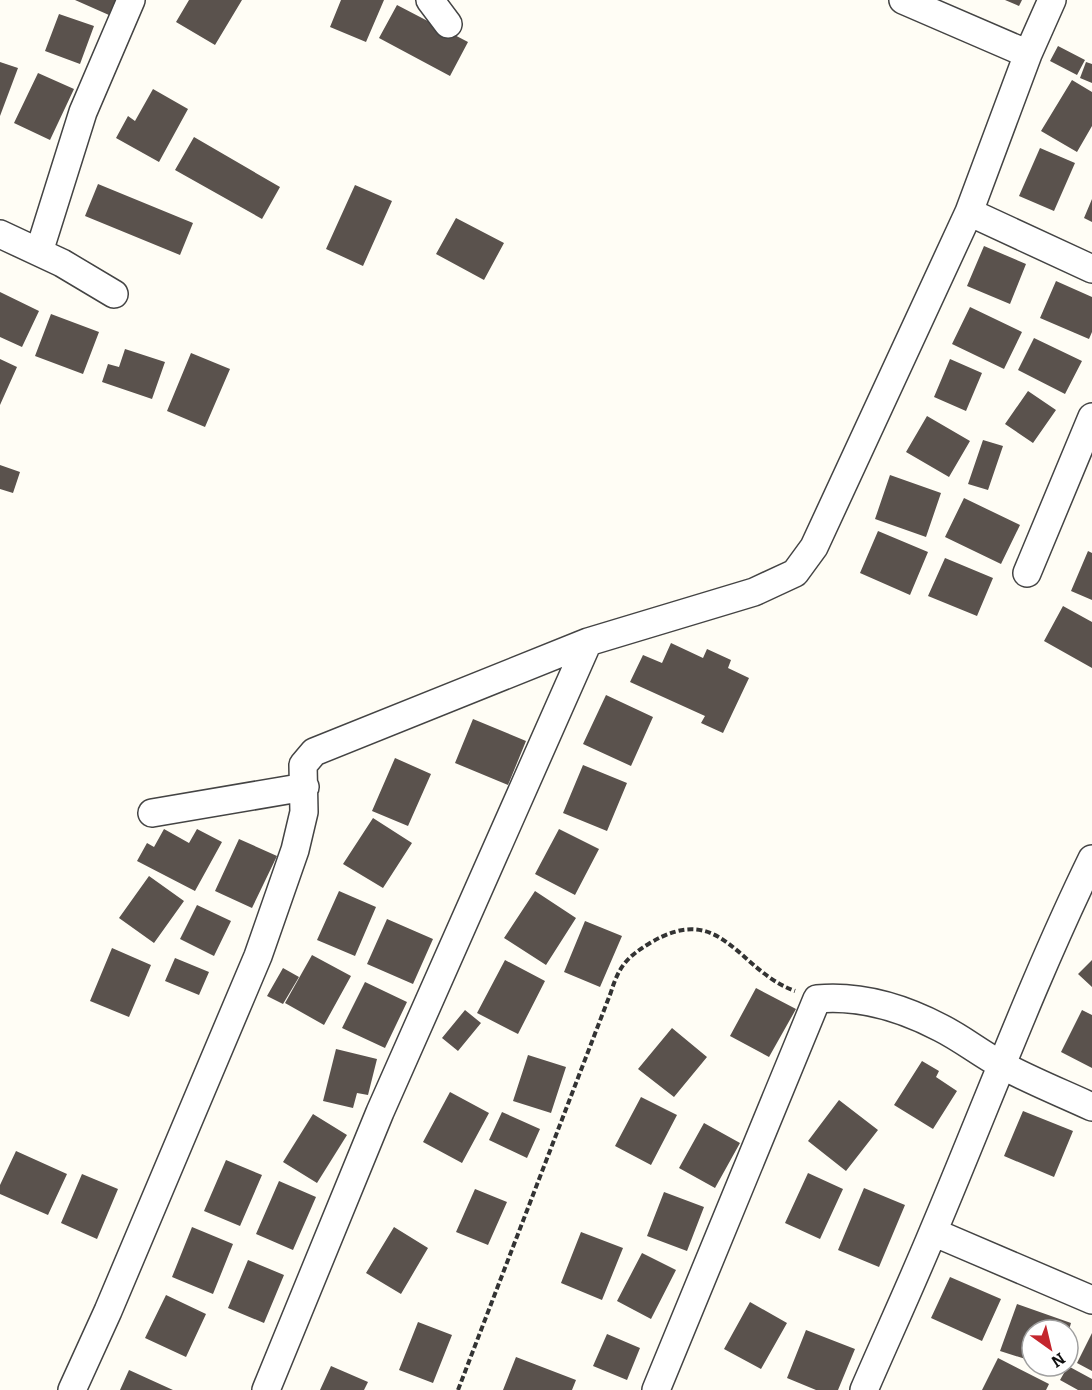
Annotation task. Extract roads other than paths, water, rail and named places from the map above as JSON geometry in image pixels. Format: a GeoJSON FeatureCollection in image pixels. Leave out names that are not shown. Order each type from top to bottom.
{"type":"FeatureCollection","features":[{"type":"Feature","properties":{"kind":"street"},"geometry":{"type":"LineString","coordinates":[[39,252],[83,112],[131,0]]}},
{"type":"Feature","properties":{"kind":"street"},"geometry":{"type":"LineString","coordinates":[[430,0],[448,24]]}},
{"type":"Feature","properties":{"kind":"street"},"geometry":{"type":"LineString","coordinates":[[903,0],[1028,54]]}},
{"type":"Feature","properties":{"kind":"street"},"geometry":{"type":"LineString","coordinates":[[72,1390],[108,1311],[258,956],[295,850],[304,812],[303,765],[314,752],[588,642],[754,592],[795,573],[814,547],[969,212],[1028,54],[1052,0]]}},
{"type":"Feature","properties":{"kind":"street"},"geometry":{"type":"LineString","coordinates":[[969,212],[1092,269]]}},
{"type":"Feature","properties":{"kind":"street"},"geometry":{"type":"LineString","coordinates":[[0,234],[62,263],[114,294]]}},
{"type":"Feature","properties":{"kind":"street"},"geometry":{"type":"LineString","coordinates":[[1027,573],[1092,417]]}},
{"type":"Feature","properties":{"kind":"street"},"geometry":{"type":"LineString","coordinates":[[266,1390],[380,1112],[588,642]]}},
{"type":"Feature","properties":{"kind":"street"},"geometry":{"type":"LineString","coordinates":[[152,813],[305,787]]}},
{"type":"Feature","properties":{"kind":"street"},"geometry":{"type":"LineString","coordinates":[[864,1390],[933,1232],[1001,1065],[1082,903],[1092,859]]}},
{"type":"Feature","properties":{"kind":"street"},"geometry":{"type":"LineString","coordinates":[[656,1390],[817,999],[843,997],[895,1008],[941,1028],[1001,1065],[1092,1107]]}},
{"type":"Feature","properties":{"kind":"street"},"geometry":{"type":"LineString","coordinates":[[933,1232],[1092,1300]]}}]}
